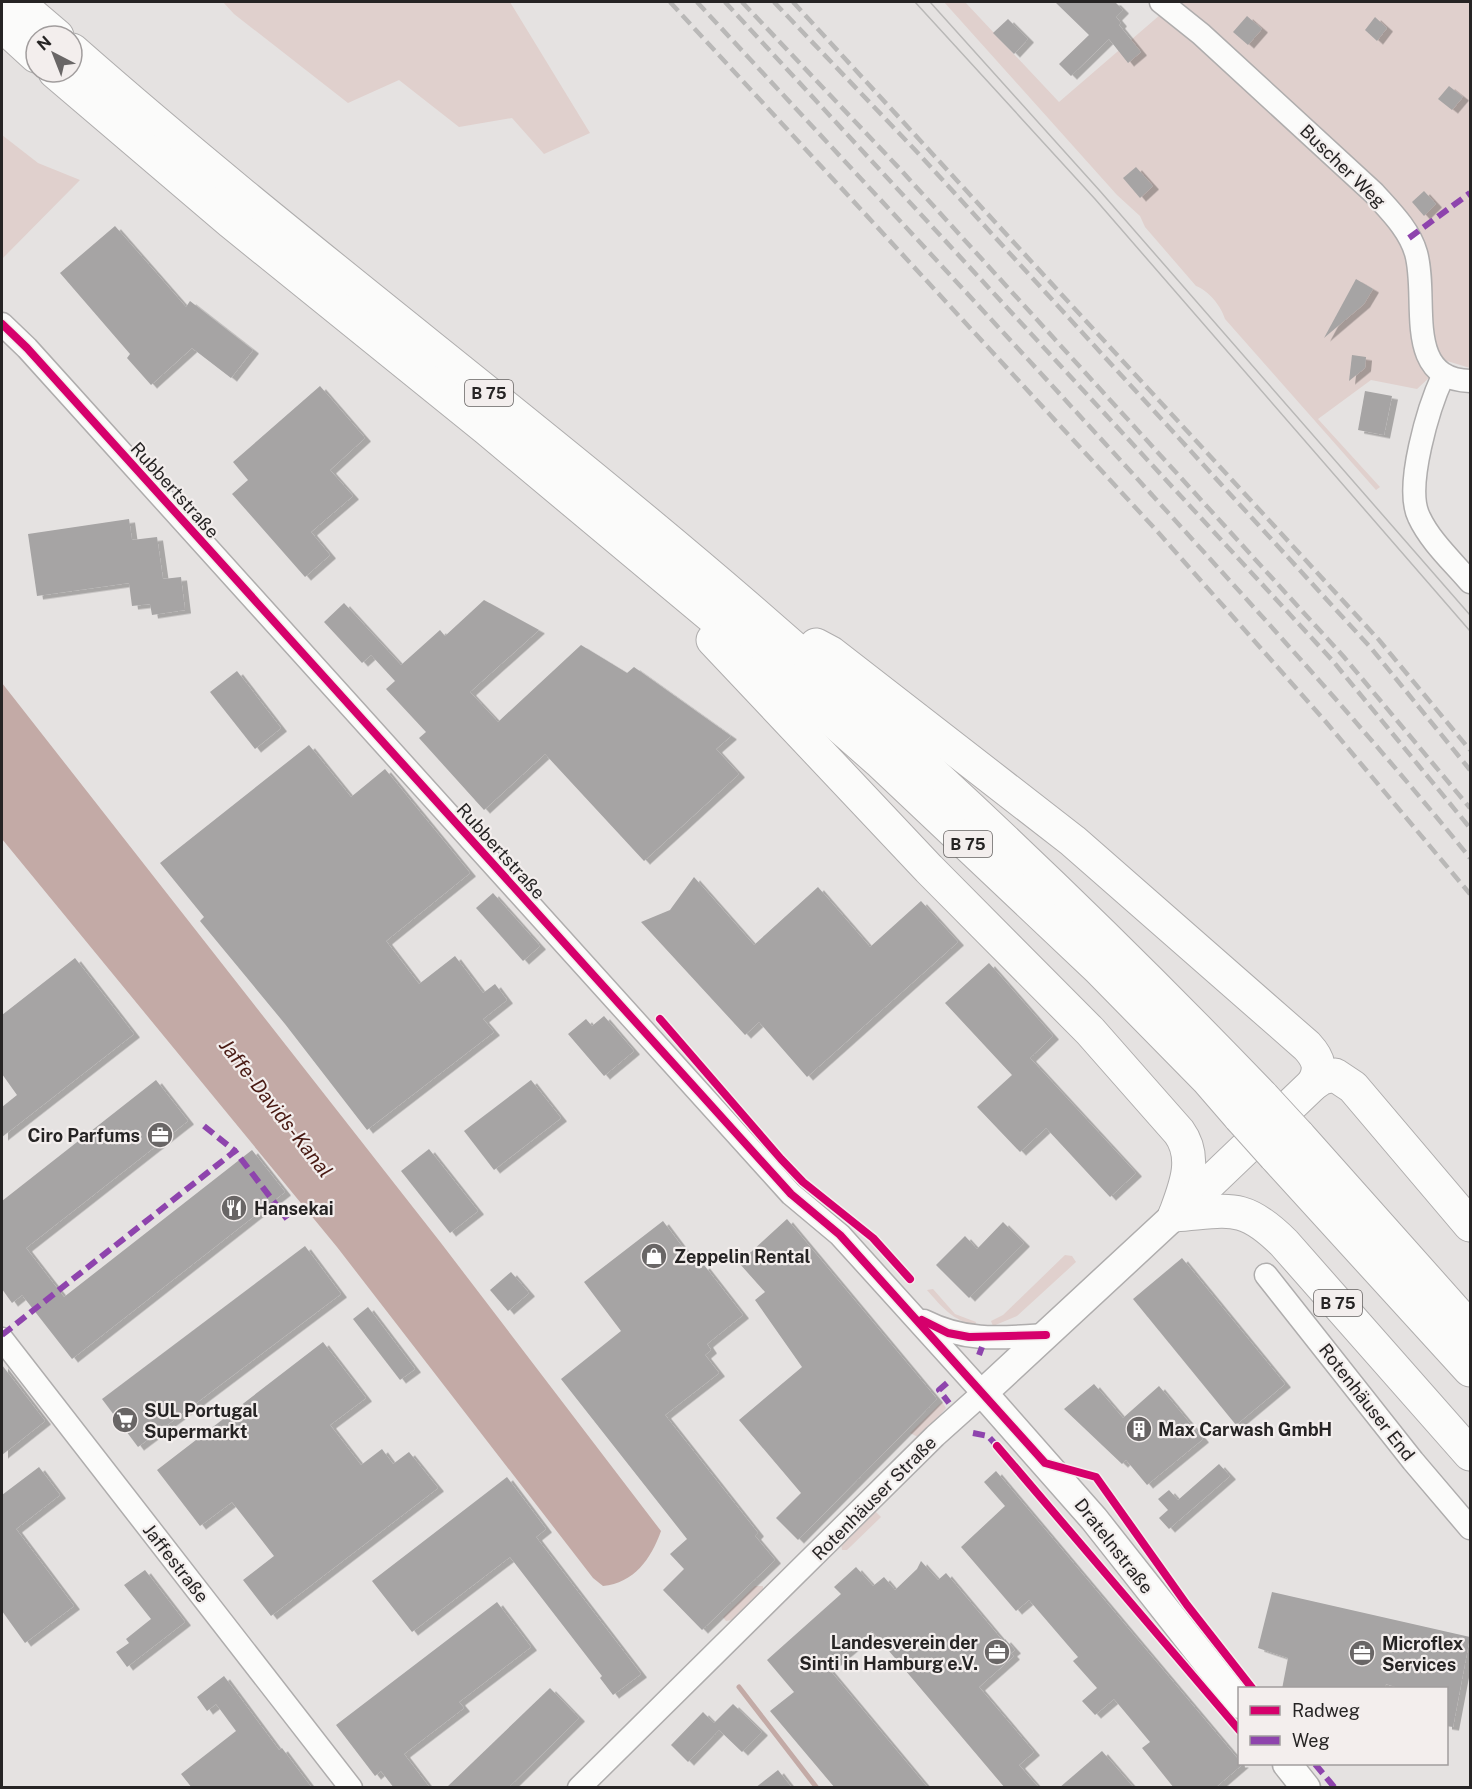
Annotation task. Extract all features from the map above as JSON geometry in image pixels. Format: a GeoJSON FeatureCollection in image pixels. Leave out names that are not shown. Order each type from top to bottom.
{"type":"FeatureCollection","features":[{"type":"Feature","properties":{"kind":"highway"},"geometry":{"type":"LineString","coordinates":[[17,2],[43,24]]}},
{"type":"Feature","properties":{"kind":"highway"},"geometry":{"type":"LineString","coordinates":[[2,25],[24,45]]}},
{"type":"Feature","properties":{"kind":"highway","name":"B 75"},"geometry":{"type":"LineString","coordinates":[[84,60],[746,606],[895,737],[1176,1007],[1251,1107],[1275,1156],[1470,1370]]}},
{"type":"Feature","properties":{"kind":"highway","name":"B 75"},"geometry":{"type":"LineString","coordinates":[[69,84],[231,222],[486,429],[765,661],[870,753],[993,866],[1208,1080],[1298,1135],[1470,1328]]}},
{"type":"Feature","properties":{"kind":"highway","name":"B 75"},"geometry":{"type":"LineString","coordinates":[[678,590],[702,628],[929,869],[1090,1031],[1179,1132],[1187,1148],[1189,1164],[1186,1184],[1175,1215],[1237,1211],[1261,1221],[1284,1243],[1470,1454]]}},
{"type":"Feature","properties":{"kind":"highway"},"geometry":{"type":"LineString","coordinates":[[746,606],[831,653],[1073,841],[1307,1046],[1318,1063],[1318,1072],[1313,1084]]}},
{"type":"Feature","properties":{"kind":"highway"},"geometry":{"type":"LineString","coordinates":[[1175,1215],[1313,1084],[1322,1077],[1335,1075],[1348,1082],[1470,1225]]}},
{"type":"Feature","properties":{"kind":"main road","name":"Rotenhäuser Straße"},"geometry":{"type":"LineString","coordinates":[[983,1393],[1175,1215]]}},
{"type":"Feature","properties":{"kind":"main road","name":"Dratelnstraße"},"geometry":{"type":"LineString","coordinates":[[983,1393],[1094,1519],[1238,1703]]}},
{"type":"Feature","properties":{"kind":"main road"},"geometry":{"type":"LineString","coordinates":[[1288,1765],[1306,1788]]}},
{"type":"Feature","properties":{"kind":"street","name":"Buscher Weg"},"geometry":{"type":"LineString","coordinates":[[1161,2],[1201,34],[1365,185],[1399,222],[1417,255],[1425,352],[1443,376]]}},
{"type":"Feature","properties":{"kind":"street","name":"Rubbertstraße"},"geometry":{"type":"LineString","coordinates":[[2,324],[27,348],[791,1194],[840,1235],[983,1393]]}},
{"type":"Feature","properties":{"kind":"street"},"geometry":{"type":"LineString","coordinates":[[1470,381],[1452,380],[1443,376],[1429,416],[1416,467],[1412,499],[1426,531],[1470,582]]}},
{"type":"Feature","properties":{"kind":"street","name":"Rotenhäuser End"},"geometry":{"type":"LineString","coordinates":[[1266,1275],[1413,1461],[1470,1528]]}},
{"type":"Feature","properties":{"kind":"street"},"geometry":{"type":"LineString","coordinates":[[914,1316],[948,1333],[969,1337],[1046,1335]]}},
{"type":"Feature","properties":{"kind":"street","name":"Jaffestraße"},"geometry":{"type":"LineString","coordinates":[[2,1339],[351,1788]]}},
{"type":"Feature","properties":{"kind":"street","name":"Rotenhäuser Straße"},"geometry":{"type":"LineString","coordinates":[[579,1788],[935,1436],[983,1393]]}},
{"type":"Feature","properties":{"kind":"shaded area"},"geometry":{"type":"Polygon","coordinates":[[[223,2],[510,2],[590,133],[544,154],[512,118],[459,127],[399,80],[348,103],[234,14],[223,2]]]}},
{"type":"Feature","properties":{"kind":"shaded area"},"geometry":{"type":"Polygon","coordinates":[[[944,2],[965,2],[1059,102],[1175,2],[1470,2],[1470,368],[1447,361],[1417,389],[1371,380],[1318,419],[1380,487],[1376,490],[1225,319],[1214,300],[1196,286],[1145,227],[1140,216],[1117,195],[944,2]]]}},
{"type":"Feature","properties":{"kind":"shaded area"},"geometry":{"type":"Polygon","coordinates":[[[2,135],[38,163],[80,180],[2,259],[2,135]]]}},
{"type":"Feature","properties":{"kind":"shaded area"},"geometry":{"type":"Polygon","coordinates":[[[1065,1255],[1072,1256],[1076,1262],[1017,1316],[993,1326],[991,1321],[1003,1315],[1065,1255]]]}},
{"type":"Feature","properties":{"kind":"shaded area"},"geometry":{"type":"Polygon","coordinates":[[[933,1289],[955,1314],[976,1322],[975,1325],[960,1320],[948,1312],[927,1290],[933,1289]]]}},
{"type":"Feature","properties":{"kind":"shaded area"},"geometry":{"type":"Polygon","coordinates":[[[942,1402],[946,1408],[920,1438],[910,1433],[942,1402]]]}},
{"type":"Feature","properties":{"kind":"shaded area"},"geometry":{"type":"Polygon","coordinates":[[[875,1511],[881,1517],[847,1550],[842,1550],[841,1543],[875,1511]]]}},
{"type":"Feature","properties":{"kind":"shaded area"},"geometry":{"type":"Polygon","coordinates":[[[755,1586],[763,1586],[763,1592],[733,1620],[726,1621],[723,1617],[755,1586]]]}},
{"type":"Feature","properties":{"kind":"water","name":"Jaffe-Davids-Kanal"},"geometry":{"type":"Polygon","coordinates":[[[2,683],[441,1243],[661,1531],[652,1551],[632,1575],[614,1584],[603,1586],[593,1578],[337,1247],[2,839],[2,683]]]}},
{"type":"Feature","properties":{"kind":"building"},"geometry":{"type":"Polygon","coordinates":[[[1055,2],[1115,2],[1123,10],[1116,17],[1121,23],[1119,25],[1141,52],[1128,63],[1109,39],[1071,76],[1059,64],[1089,35],[1055,2]]]}},
{"type":"Feature","properties":{"kind":"building"},"geometry":{"type":"Polygon","coordinates":[[[1247,16],[1262,29],[1248,45],[1233,32],[1247,16]]]}},
{"type":"Feature","properties":{"kind":"building"},"geometry":{"type":"Polygon","coordinates":[[[1375,17],[1387,28],[1377,41],[1365,30],[1375,17]]]}},
{"type":"Feature","properties":{"kind":"building"},"geometry":{"type":"Polygon","coordinates":[[[1008,19],[1028,39],[1014,54],[993,33],[1008,19]]]}},
{"type":"Feature","properties":{"kind":"building"},"geometry":{"type":"Polygon","coordinates":[[[1449,86],[1463,97],[1452,110],[1438,99],[1449,86]]]}},
{"type":"Feature","properties":{"kind":"building"},"geometry":{"type":"Polygon","coordinates":[[[1136,167],[1153,186],[1140,198],[1123,178],[1136,167]]]}},
{"type":"Feature","properties":{"kind":"building"},"geometry":{"type":"Polygon","coordinates":[[[1424,191],[1436,204],[1424,216],[1412,202],[1424,191]]]}},
{"type":"Feature","properties":{"kind":"building"},"geometry":{"type":"Polygon","coordinates":[[[115,226],[186,307],[190,301],[253,350],[231,378],[192,348],[151,385],[127,358],[130,354],[60,273],[115,226]]]}},
{"type":"Feature","properties":{"kind":"building"},"geometry":{"type":"Polygon","coordinates":[[[1356,279],[1373,289],[1364,304],[1324,338],[1356,279]]]}},
{"type":"Feature","properties":{"kind":"building"},"geometry":{"type":"Polygon","coordinates":[[[1352,355],[1366,357],[1365,368],[1349,381],[1352,355]]]}},
{"type":"Feature","properties":{"kind":"building"},"geometry":{"type":"Polygon","coordinates":[[[320,386],[365,438],[330,470],[353,496],[311,532],[330,555],[305,577],[232,494],[248,480],[233,462],[320,386]]]}},
{"type":"Feature","properties":{"kind":"building"},"geometry":{"type":"Polygon","coordinates":[[[1365,391],[1392,396],[1384,435],[1358,430],[1365,391]]]}},
{"type":"Feature","properties":{"kind":"building"},"geometry":{"type":"Polygon","coordinates":[[[129,519],[132,540],[157,537],[163,579],[181,577],[185,610],[152,615],[150,604],[132,606],[129,583],[37,596],[28,534],[129,519]]]}},
{"type":"Feature","properties":{"kind":"building"},"geometry":{"type":"Polygon","coordinates":[[[484,600],[539,630],[470,692],[498,722],[581,645],[627,673],[634,667],[731,736],[716,749],[739,774],[644,861],[545,754],[484,810],[419,738],[426,732],[386,689],[395,681],[371,655],[362,663],[324,622],[344,603],[401,665],[440,630],[445,636],[484,600]]]}},
{"type":"Feature","properties":{"kind":"building"},"geometry":{"type":"Polygon","coordinates":[[[237,671],[281,728],[255,749],[210,692],[237,671]]]}},
{"type":"Feature","properties":{"kind":"building"},"geometry":{"type":"Polygon","coordinates":[[[309,745],[351,797],[385,769],[470,873],[386,941],[419,984],[455,956],[483,993],[495,984],[507,1000],[483,1019],[494,1032],[367,1130],[285,1024],[200,921],[204,917],[160,863],[309,745]]]}},
{"type":"Feature","properties":{"kind":"building"},"geometry":{"type":"Polygon","coordinates":[[[694,877],[754,945],[818,887],[870,947],[921,901],[958,942],[807,1077],[759,1022],[745,1035],[641,922],[670,910],[694,877]]]}},
{"type":"Feature","properties":{"kind":"building"},"geometry":{"type":"Polygon","coordinates":[[[493,893],[540,946],[523,961],[476,908],[493,893]]]}},
{"type":"Feature","properties":{"kind":"building"},"geometry":{"type":"Polygon","coordinates":[[[75,958],[134,1034],[2,1137],[2,1107],[17,1095],[2,1074],[2,1015],[75,958]]]}},
{"type":"Feature","properties":{"kind":"building"},"geometry":{"type":"Polygon","coordinates":[[[989,963],[1053,1036],[1030,1058],[1136,1173],[1110,1197],[1046,1128],[1020,1152],[977,1107],[1012,1075],[945,1003],[989,963]]]}},
{"type":"Feature","properties":{"kind":"building"},"geometry":{"type":"Polygon","coordinates":[[[604,1016],[634,1051],[604,1076],[568,1034],[586,1019],[592,1026],[604,1016]]]}},
{"type":"Feature","properties":{"kind":"building"},"geometry":{"type":"Polygon","coordinates":[[[156,1080],[188,1121],[26,1248],[64,1297],[252,1150],[285,1192],[72,1359],[22,1295],[12,1303],[2,1289],[2,1201],[156,1080]]]}},
{"type":"Feature","properties":{"kind":"building"},"geometry":{"type":"Polygon","coordinates":[[[531,1080],[561,1118],[494,1170],[464,1131],[531,1080]]]}},
{"type":"Feature","properties":{"kind":"building"},"geometry":{"type":"Polygon","coordinates":[[[429,1149],[478,1211],[450,1233],[401,1171],[429,1149]]]}},
{"type":"Feature","properties":{"kind":"building"},"geometry":{"type":"Polygon","coordinates":[[[787,1219],[937,1399],[798,1540],[776,1518],[801,1493],[739,1420],[802,1367],[755,1300],[765,1292],[739,1263],[787,1219]]]}},
{"type":"Feature","properties":{"kind":"building"},"geometry":{"type":"Polygon","coordinates":[[[663,1221],[699,1269],[704,1265],[743,1315],[707,1344],[711,1350],[705,1355],[719,1373],[665,1415],[758,1533],[755,1536],[775,1560],[702,1630],[663,1590],[684,1569],[670,1554],[687,1539],[561,1379],[621,1331],[584,1282],[663,1221]]]}},
{"type":"Feature","properties":{"kind":"building"},"geometry":{"type":"Polygon","coordinates":[[[1003,1222],[1024,1243],[969,1298],[936,1265],[965,1236],[977,1249],[1003,1222]]]}},
{"type":"Feature","properties":{"kind":"building"},"geometry":{"type":"Polygon","coordinates":[[[305,1246],[341,1294],[138,1447],[102,1399],[305,1246]]]}},
{"type":"Feature","properties":{"kind":"building"},"geometry":{"type":"Polygon","coordinates":[[[1182,1258],[1285,1384],[1236,1425],[1133,1299],[1182,1258]]]}},
{"type":"Feature","properties":{"kind":"building"},"geometry":{"type":"Polygon","coordinates":[[[511,1272],[529,1293],[508,1311],[490,1290],[511,1272]]]}},
{"type":"Feature","properties":{"kind":"building"},"geometry":{"type":"Polygon","coordinates":[[[368,1307],[415,1369],[400,1380],[353,1319],[368,1307]]]}},
{"type":"Feature","properties":{"kind":"building"},"geometry":{"type":"Polygon","coordinates":[[[323,1342],[366,1398],[330,1425],[361,1465],[382,1449],[393,1464],[409,1452],[438,1488],[271,1616],[243,1580],[274,1556],[232,1502],[200,1526],[157,1470],[323,1342]]]}},
{"type":"Feature","properties":{"kind":"building"},"geometry":{"type":"Polygon","coordinates":[[[2,1365],[45,1421],[2,1455],[2,1365]]]}},
{"type":"Feature","properties":{"kind":"building","name":"Max Carwash GmbH"},"geometry":{"type":"Polygon","coordinates":[[[1094,1384],[1123,1418],[1159,1386],[1203,1439],[1147,1485],[1126,1460],[1122,1464],[1064,1409],[1094,1384]]]}},
{"type":"Feature","properties":{"kind":"building"},"geometry":{"type":"Polygon","coordinates":[[[1219,1464],[1230,1476],[1169,1529],[1159,1518],[1168,1510],[1158,1499],[1169,1490],[1178,1500],[1219,1464]]]}},
{"type":"Feature","properties":{"kind":"building"},"geometry":{"type":"Polygon","coordinates":[[[39,1467],[60,1495],[16,1529],[74,1606],[25,1643],[2,1611],[2,1495],[39,1467]]]}},
{"type":"Feature","properties":{"kind":"building"},"geometry":{"type":"Polygon","coordinates":[[[996,1471],[1238,1759],[1238,1765],[1242,1765],[1215,1788],[1174,1788],[1142,1748],[1150,1742],[1114,1699],[1095,1715],[1082,1701],[1097,1688],[1073,1661],[1078,1657],[1029,1600],[1016,1611],[961,1547],[1005,1506],[984,1482],[996,1471]]]}},
{"type":"Feature","properties":{"kind":"building"},"geometry":{"type":"Polygon","coordinates":[[[507,1477],[546,1529],[536,1537],[641,1674],[613,1695],[600,1678],[602,1676],[510,1557],[412,1632],[372,1581],[507,1477]]]}},
{"type":"Feature","properties":{"kind":"building"},"geometry":{"type":"Polygon","coordinates":[[[921,1561],[938,1580],[946,1573],[1003,1641],[1005,1639],[1015,1650],[1011,1653],[1014,1656],[979,1687],[1034,1752],[1019,1765],[1039,1788],[1005,1788],[872,1631],[828,1668],[928,1788],[835,1788],[770,1711],[794,1692],[767,1660],[841,1594],[834,1587],[856,1567],[873,1586],[884,1577],[895,1590],[917,1569],[921,1561]]]}},
{"type":"Feature","properties":{"kind":"building"},"geometry":{"type":"Polygon","coordinates":[[[145,1570],[185,1622],[127,1667],[116,1652],[129,1643],[126,1639],[151,1619],[124,1585],[145,1570]]]}},
{"type":"Feature","properties":{"kind":"building"},"geometry":{"type":"Polygon","coordinates":[[[1272,1592],[1470,1637],[1453,1727],[1448,1726],[1448,1687],[1396,1687],[1386,1684],[1385,1687],[1282,1687],[1288,1658],[1258,1648],[1272,1592]]]}},
{"type":"Feature","properties":{"kind":"building"},"geometry":{"type":"Polygon","coordinates":[[[497,1602],[531,1647],[459,1702],[464,1708],[404,1754],[430,1788],[394,1788],[381,1771],[375,1776],[336,1725],[497,1602]]]}},
{"type":"Feature","properties":{"kind":"building"},"geometry":{"type":"Polygon","coordinates":[[[224,1676],[279,1750],[282,1748],[312,1788],[192,1788],[181,1774],[236,1731],[216,1704],[207,1711],[197,1697],[224,1676]]]}},
{"type":"Feature","properties":{"kind":"building"},"geometry":{"type":"Polygon","coordinates":[[[550,1688],[579,1718],[508,1788],[446,1788],[550,1688]]]}},
{"type":"Feature","properties":{"kind":"building"},"geometry":{"type":"Polygon","coordinates":[[[733,1704],[762,1732],[742,1752],[719,1730],[688,1762],[671,1745],[703,1712],[714,1723],[733,1704]]]}},
{"type":"Feature","properties":{"kind":"building"},"geometry":{"type":"Polygon","coordinates":[[[1102,1751],[1134,1788],[1059,1788],[1102,1751]]]}},
{"type":"Feature","properties":{"kind":"building"},"geometry":{"type":"Polygon","coordinates":[[[778,1770],[792,1788],[755,1788],[778,1770]]]}},
{"type":"Feature","properties":{"kind":"waterway"},"geometry":{"type":"LineString","coordinates":[[739,1687],[817,1788]]}},
{"type":"Feature","properties":{"kind":"tram line"},"geometry":{"type":"LineString","coordinates":[[915,2],[1095,199],[1470,631]]}},
{"type":"Feature","properties":{"kind":"tram line"},"geometry":{"type":"LineString","coordinates":[[930,2],[1100,191],[1470,615]]}},
{"type":"Feature","properties":{"kind":"railway"},"geometry":{"type":"LineString","coordinates":[[670,2],[1157,531],[1326,722],[1470,894]]}},
{"type":"Feature","properties":{"kind":"railway"},"geometry":{"type":"LineString","coordinates":[[697,2],[1234,585],[1354,720],[1470,858]]}},
{"type":"Feature","properties":{"kind":"railway"},"geometry":{"type":"LineString","coordinates":[[725,2],[1332,660],[1470,828]]}},
{"type":"Feature","properties":{"kind":"railway"},"geometry":{"type":"LineString","coordinates":[[742,2],[899,168],[1344,657],[1470,808]]}},
{"type":"Feature","properties":{"kind":"railway"},"geometry":{"type":"LineString","coordinates":[[774,2],[917,152],[1371,648],[1470,770]]}},
{"type":"Feature","properties":{"kind":"railway"},"geometry":{"type":"LineString","coordinates":[[793,2],[1379,640],[1470,750]]}},
{"type":"Feature","properties":{"kind":"marked path"},"geometry":{"type":"LineString","coordinates":[[1409,238],[1470,193]]}},
{"type":"Feature","properties":{"kind":"marked path"},"geometry":{"type":"LineString","coordinates":[[204,1126],[235,1151]]}},
{"type":"Feature","properties":{"kind":"marked path"},"geometry":{"type":"LineString","coordinates":[[2,1335],[235,1151],[287,1219]]}},
{"type":"Feature","properties":{"kind":"marked path"},"geometry":{"type":"LineString","coordinates":[[979,1355],[982,1347]]}},
{"type":"Feature","properties":{"kind":"marked path"},"geometry":{"type":"LineString","coordinates":[[947,1383],[939,1390],[949,1403]]}},
{"type":"Feature","properties":{"kind":"marked path"},"geometry":{"type":"LineString","coordinates":[[973,1433],[988,1436],[997,1446],[1001,1442]]}},
{"type":"Feature","properties":{"kind":"marked path"},"geometry":{"type":"LineString","coordinates":[[1316,1765],[1335,1788]]}},
{"type":"Feature","properties":{"kind":"cycle path"},"geometry":{"type":"LineString","coordinates":[[2,324],[27,348],[791,1194],[840,1235],[1045,1463],[1096,1477],[1187,1605],[1251,1687]]}},
{"type":"Feature","properties":{"kind":"cycle path"},"geometry":{"type":"LineString","coordinates":[[660,1019],[803,1182],[873,1238],[910,1279]]}},
{"type":"Feature","properties":{"kind":"cycle path"},"geometry":{"type":"LineString","coordinates":[[922,1320],[948,1333],[969,1337],[1046,1335]]}},
{"type":"Feature","properties":{"kind":"cycle path"},"geometry":{"type":"LineString","coordinates":[[997,1446],[1238,1729]]}},
{"type":"Feature","properties":{"kind":"place","name":"Ciro Parfums"},"geometry":{"type":"Point","coordinates":[160,1135]}},
{"type":"Feature","properties":{"kind":"place","name":"Hansekai"},"geometry":{"type":"Point","coordinates":[234,1208]}},
{"type":"Feature","properties":{"kind":"place","name":"Zeppelin Rental"},"geometry":{"type":"Point","coordinates":[654,1256]}},
{"type":"Feature","properties":{"kind":"place","name":"SUL Portugal Supermarkt"},"geometry":{"type":"Point","coordinates":[125,1420]}},
{"type":"Feature","properties":{"kind":"place","name":"Max Carwash GmbH"},"geometry":{"type":"Point","coordinates":[1139,1429]}},
{"type":"Feature","properties":{"kind":"place","name":"Landesverein der Sinti in Hamburg e.V."},"geometry":{"type":"Point","coordinates":[997,1652]}},
{"type":"Feature","properties":{"kind":"place","name":"Microflex Services"},"geometry":{"type":"Point","coordinates":[1362,1653]}}]}
